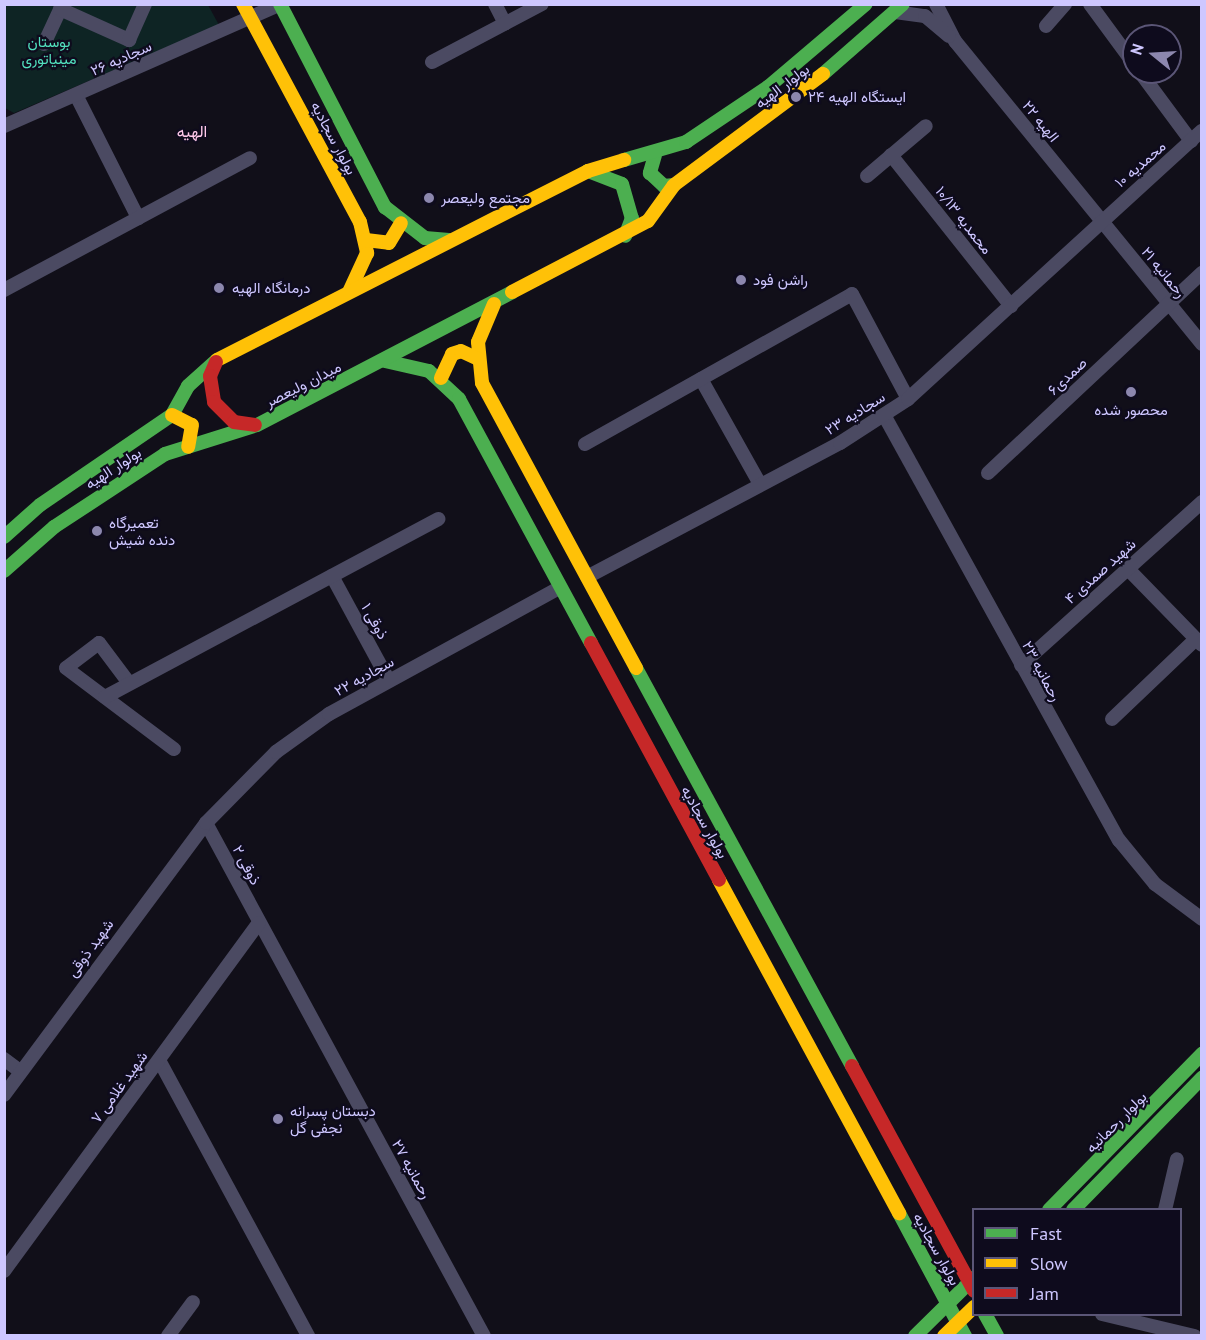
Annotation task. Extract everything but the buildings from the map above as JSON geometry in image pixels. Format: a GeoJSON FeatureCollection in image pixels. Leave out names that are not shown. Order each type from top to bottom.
{"type":"FeatureCollection","features":[{"type":"Feature","properties":{"kind":"main road","name":"بولوار سجادیه"},"geometry":{"type":"LineString","coordinates":[[243,4],[366,240]]}},
{"type":"Feature","properties":{"kind":"main road","name":"بولوار الهیه"},"geometry":{"type":"LineString","coordinates":[[655,155],[686,142],[768,87],[866,4]]}},
{"type":"Feature","properties":{"kind":"main road","name":"بولوار سجادیه"},"geometry":{"type":"LineString","coordinates":[[280,5],[385,207],[400,223],[425,238],[451,240]]}},
{"type":"Feature","properties":{"kind":"main road","name":"بولوار الهیه"},"geometry":{"type":"LineString","coordinates":[[674,185],[796,98],[899,8]]}},
{"type":"Feature","properties":{"kind":"main road"},"geometry":{"type":"LineString","coordinates":[[217,360],[350,290],[611,160],[655,155],[650,173],[664,186],[674,185]]}},
{"type":"Feature","properties":{"kind":"main road"},"geometry":{"type":"LineString","coordinates":[[588,171],[622,184],[632,218],[625,236]]}},
{"type":"Feature","properties":{"kind":"main road","name":"میدان ولیعصر"},"geometry":{"type":"LineString","coordinates":[[217,360],[210,376],[214,402],[234,422],[257,425],[625,236],[648,221],[674,185]]}},
{"type":"Feature","properties":{"kind":"main road"},"geometry":{"type":"LineString","coordinates":[[350,290],[363,267],[366,240],[389,243],[400,223]]}},
{"type":"Feature","properties":{"kind":"main road","name":"بولوار سجادیه"},"geometry":{"type":"LineString","coordinates":[[494,304],[482,326],[478,359],[482,383],[972,1284]]}},
{"type":"Feature","properties":{"kind":"main road"},"geometry":{"type":"LineString","coordinates":[[441,378],[444,360],[452,354],[461,351],[478,359]]}},
{"type":"Feature","properties":{"kind":"main road","name":"بولوار الهیه"},"geometry":{"type":"LineString","coordinates":[[4,537],[40,505],[172,415],[188,386],[217,360]]}},
{"type":"Feature","properties":{"kind":"main road","name":"بولوار سجادیه"},"geometry":{"type":"LineString","coordinates":[[385,361],[419,367],[441,378],[459,399],[559,588],[965,1335]]}},
{"type":"Feature","properties":{"kind":"main road"},"geometry":{"type":"LineString","coordinates":[[172,415],[192,425],[188,447]]}},
{"type":"Feature","properties":{"kind":"main road","name":"بولوار الهیه"},"geometry":{"type":"LineString","coordinates":[[4,571],[54,527],[165,454],[257,425]]}},
{"type":"Feature","properties":{"kind":"main road","name":"بولوار رحمانیه"},"geometry":{"type":"LineString","coordinates":[[1050,1208],[1154,1108],[1202,1054]]}},
{"type":"Feature","properties":{"kind":"main road"},"geometry":{"type":"LineString","coordinates":[[1074,1208],[1202,1078]]}},
{"type":"Feature","properties":{"kind":"main road"},"geometry":{"type":"LineString","coordinates":[[915,1335],[948,1303],[972,1284]]}},
{"type":"Feature","properties":{"kind":"main road"},"geometry":{"type":"LineString","coordinates":[[944,1335],[972,1309]]}},
{"type":"Feature","properties":{"kind":"main road"},"geometry":{"type":"LineString","coordinates":[[987,1316],[997,1335]]}},
{"type":"Feature","properties":{"kind":"street"},"geometry":{"type":"LineString","coordinates":[[44,44],[60,9],[129,39],[145,4]]}},
{"type":"Feature","properties":{"kind":"street"},"geometry":{"type":"LineString","coordinates":[[495,4],[505,24]]}},
{"type":"Feature","properties":{"kind":"street"},"geometry":{"type":"LineString","coordinates":[[432,62],[542,4]]}},
{"type":"Feature","properties":{"kind":"street"},"geometry":{"type":"LineString","coordinates":[[936,4],[955,41]]}},
{"type":"Feature","properties":{"kind":"street"},"geometry":{"type":"LineString","coordinates":[[1046,26],[1065,4]]}},
{"type":"Feature","properties":{"kind":"street"},"geometry":{"type":"LineString","coordinates":[[1090,4],[1122,48]]}},
{"type":"Feature","properties":{"kind":"street","name":"سجادیه ۲۶"},"geometry":{"type":"LineString","coordinates":[[4,126],[280,5]]}},
{"type":"Feature","properties":{"kind":"street"},"geometry":{"type":"LineString","coordinates":[[899,8],[925,16],[955,41]]}},
{"type":"Feature","properties":{"kind":"street","name":"الهیه ۲۲"},"geometry":{"type":"LineString","coordinates":[[955,41],[1100,221]]}},
{"type":"Feature","properties":{"kind":"street"},"geometry":{"type":"LineString","coordinates":[[1150,84],[1196,136]]}},
{"type":"Feature","properties":{"kind":"street"},"geometry":{"type":"LineString","coordinates":[[76,95],[138,219]]}},
{"type":"Feature","properties":{"kind":"street"},"geometry":{"type":"LineString","coordinates":[[867,176],[926,126]]}},
{"type":"Feature","properties":{"kind":"street","name":"محمدیه ۱۰"},"geometry":{"type":"LineString","coordinates":[[1100,221],[1196,136]]}},
{"type":"Feature","properties":{"kind":"street","name":"محمدیه ۱۰/۱۳"},"geometry":{"type":"LineString","coordinates":[[891,155],[1011,306]]}},
{"type":"Feature","properties":{"kind":"street"},"geometry":{"type":"LineString","coordinates":[[4,290],[250,158]]}},
{"type":"Feature","properties":{"kind":"street","name":"رحمانیه ۲۱"},"geometry":{"type":"LineString","coordinates":[[1100,221],[1202,344]]}},
{"type":"Feature","properties":{"kind":"street","name":"سجادیه ۲۳"},"geometry":{"type":"LineString","coordinates":[[587,577],[884,416],[908,399],[1011,306],[1100,221]]}},
{"type":"Feature","properties":{"kind":"street","name":"صمدی۶"},"geometry":{"type":"LineString","coordinates":[[988,473],[1202,273]]}},
{"type":"Feature","properties":{"kind":"street"},"geometry":{"type":"LineString","coordinates":[[585,444],[852,294],[908,399]]}},
{"type":"Feature","properties":{"kind":"street"},"geometry":{"type":"LineString","coordinates":[[701,379],[760,484]]}},
{"type":"Feature","properties":{"kind":"street","name":"رحمانیه ۲۳"},"geometry":{"type":"LineString","coordinates":[[884,416],[1119,840],[1155,884],[1202,919]]}},
{"type":"Feature","properties":{"kind":"street","name":"شهید صمدی ۴"},"geometry":{"type":"LineString","coordinates":[[1021,665],[1202,502]]}},
{"type":"Feature","properties":{"kind":"street"},"geometry":{"type":"LineString","coordinates":[[105,697],[440,519]]}},
{"type":"Feature","properties":{"kind":"street"},"geometry":{"type":"LineString","coordinates":[[1112,719],[1198,642],[1128,569]]}},
{"type":"Feature","properties":{"kind":"street","name":"ذوقی ۱"},"geometry":{"type":"LineString","coordinates":[[332,576],[389,681]]}},
{"type":"Feature","properties":{"kind":"street","name":"سجادیه ۲۲"},"geometry":{"type":"LineString","coordinates":[[206,823],[276,752],[389,681],[559,588]]}},
{"type":"Feature","properties":{"kind":"street"},"geometry":{"type":"LineString","coordinates":[[129,683],[99,643],[66,668],[174,749]]}},
{"type":"Feature","properties":{"kind":"street","name":"ذوقی ۲"},"geometry":{"type":"LineString","coordinates":[[206,823],[260,923]]}},
{"type":"Feature","properties":{"kind":"street","name":"شهید ذوقی"},"geometry":{"type":"LineString","coordinates":[[4,1095],[206,823]]}},
{"type":"Feature","properties":{"kind":"street","name":"شهید غلامی ۷"},"geometry":{"type":"LineString","coordinates":[[4,1271],[260,923]]}},
{"type":"Feature","properties":{"kind":"street","name":"رحمانیه ۲۷"},"geometry":{"type":"LineString","coordinates":[[260,923],[484,1335]]}},
{"type":"Feature","properties":{"kind":"street"},"geometry":{"type":"LineString","coordinates":[[4,1059],[21,1071]]}},
{"type":"Feature","properties":{"kind":"street"},"geometry":{"type":"LineString","coordinates":[[159,1060],[308,1335]]}},
{"type":"Feature","properties":{"kind":"street"},"geometry":{"type":"LineString","coordinates":[[1165,1208],[1178,1159]]}},
{"type":"Feature","properties":{"kind":"street"},"geometry":{"type":"LineString","coordinates":[[168,1335],[193,1302]]}},
{"type":"Feature","properties":{"kind":"street"},"geometry":{"type":"LineString","coordinates":[[1109,1316],[1194,1335]]}},
{"type":"Feature","properties":{"kind":"green space","name":"بوستان مینیاتوری"},"geometry":{"type":"Polygon","coordinates":[[[4,5],[208,5],[219,25],[14,113],[5,108],[4,5]]]}},
{"type":"Feature","properties":{"kind":"traffic: fast"},"geometry":{"type":"LineString","coordinates":[[280,4],[385,207],[425,238],[449,240]]}},
{"type":"Feature","properties":{"kind":"traffic: fast"},"geometry":{"type":"LineString","coordinates":[[624,160],[686,142],[768,87],[866,4]]}},
{"type":"Feature","properties":{"kind":"traffic: fast"},"geometry":{"type":"LineString","coordinates":[[823,74],[903,4]]}},
{"type":"Feature","properties":{"kind":"traffic: fast"},"geometry":{"type":"LineString","coordinates":[[655,155],[650,173],[664,186],[674,185]]}},
{"type":"Feature","properties":{"kind":"traffic: fast"},"geometry":{"type":"LineString","coordinates":[[588,171],[622,184],[632,218],[625,236]]}},
{"type":"Feature","properties":{"kind":"traffic: fast"},"geometry":{"type":"LineString","coordinates":[[4,571],[54,527],[165,454],[257,425],[512,292]]}},
{"type":"Feature","properties":{"kind":"traffic: fast"},"geometry":{"type":"LineString","coordinates":[[4,537],[40,505],[172,415],[188,386],[217,360]]}},
{"type":"Feature","properties":{"kind":"traffic: fast"},"geometry":{"type":"LineString","coordinates":[[385,361],[429,371],[459,399],[591,643]]}},
{"type":"Feature","properties":{"kind":"traffic: fast"},"geometry":{"type":"LineString","coordinates":[[636,668],[852,1066]]}},
{"type":"Feature","properties":{"kind":"traffic: fast"},"geometry":{"type":"LineString","coordinates":[[1051,1208],[1202,1054]]}},
{"type":"Feature","properties":{"kind":"traffic: fast"},"geometry":{"type":"LineString","coordinates":[[1075,1208],[1202,1078]]}},
{"type":"Feature","properties":{"kind":"traffic: fast"},"geometry":{"type":"LineString","coordinates":[[899,1213],[965,1336]]}},
{"type":"Feature","properties":{"kind":"traffic: fast"},"geometry":{"type":"LineString","coordinates":[[915,1336],[972,1280]]}},
{"type":"Feature","properties":{"kind":"traffic: fast"},"geometry":{"type":"LineString","coordinates":[[986,1316],[997,1336]]}},
{"type":"Feature","properties":{"kind":"traffic: slow"},"geometry":{"type":"LineString","coordinates":[[243,4],[360,222],[367,253],[350,290]]}},
{"type":"Feature","properties":{"kind":"traffic: slow"},"geometry":{"type":"LineString","coordinates":[[512,292],[648,221],[674,185],[823,74]]}},
{"type":"Feature","properties":{"kind":"traffic: slow"},"geometry":{"type":"LineString","coordinates":[[217,360],[588,171],[624,160]]}},
{"type":"Feature","properties":{"kind":"traffic: slow"},"geometry":{"type":"LineString","coordinates":[[366,240],[389,243],[401,223]]}},
{"type":"Feature","properties":{"kind":"traffic: slow"},"geometry":{"type":"LineString","coordinates":[[494,304],[478,342],[482,383],[636,668]]}},
{"type":"Feature","properties":{"kind":"traffic: slow"},"geometry":{"type":"LineString","coordinates":[[441,378],[452,354],[461,351],[478,359]]}},
{"type":"Feature","properties":{"kind":"traffic: slow"},"geometry":{"type":"LineString","coordinates":[[172,415],[192,425],[188,447]]}},
{"type":"Feature","properties":{"kind":"traffic: slow"},"geometry":{"type":"LineString","coordinates":[[719,880],[899,1213]]}},
{"type":"Feature","properties":{"kind":"traffic: slow"},"geometry":{"type":"LineString","coordinates":[[944,1336],[972,1309]]}},
{"type":"Feature","properties":{"kind":"traffic: jam"},"geometry":{"type":"LineString","coordinates":[[216,362],[210,376],[214,402],[234,422],[255,425]]}},
{"type":"Feature","properties":{"kind":"traffic: jam"},"geometry":{"type":"LineString","coordinates":[[591,643],[719,880]]}},
{"type":"Feature","properties":{"kind":"traffic: jam"},"geometry":{"type":"LineString","coordinates":[[852,1066],[972,1287]]}},
{"type":"Feature","properties":{"kind":"place","name":"ایستگاه الهیه ۲۴"},"geometry":{"type":"Point","coordinates":[796,97]}},
{"type":"Feature","properties":{"kind":"place","name":"مجتمع ولیعصر"},"geometry":{"type":"Point","coordinates":[429,198]}},
{"type":"Feature","properties":{"kind":"place","name":"راشن فود"},"geometry":{"type":"Point","coordinates":[741,280]}},
{"type":"Feature","properties":{"kind":"place","name":"درمانگاه الهیه"},"geometry":{"type":"Point","coordinates":[219,288]}},
{"type":"Feature","properties":{"kind":"place","name":"محصور شده"},"geometry":{"type":"Point","coordinates":[1131,392]}},
{"type":"Feature","properties":{"kind":"place","name":"تعمیرگاه دنده شیش"},"geometry":{"type":"Point","coordinates":[97,531]}},
{"type":"Feature","properties":{"kind":"place","name":"دبستان پسرانه نجفی گل"},"geometry":{"type":"Point","coordinates":[278,1119]}},
{"type":"Feature","properties":{"kind":"district","name":"الهیه"},"geometry":{"type":"Point","coordinates":[192,131]}}]}
